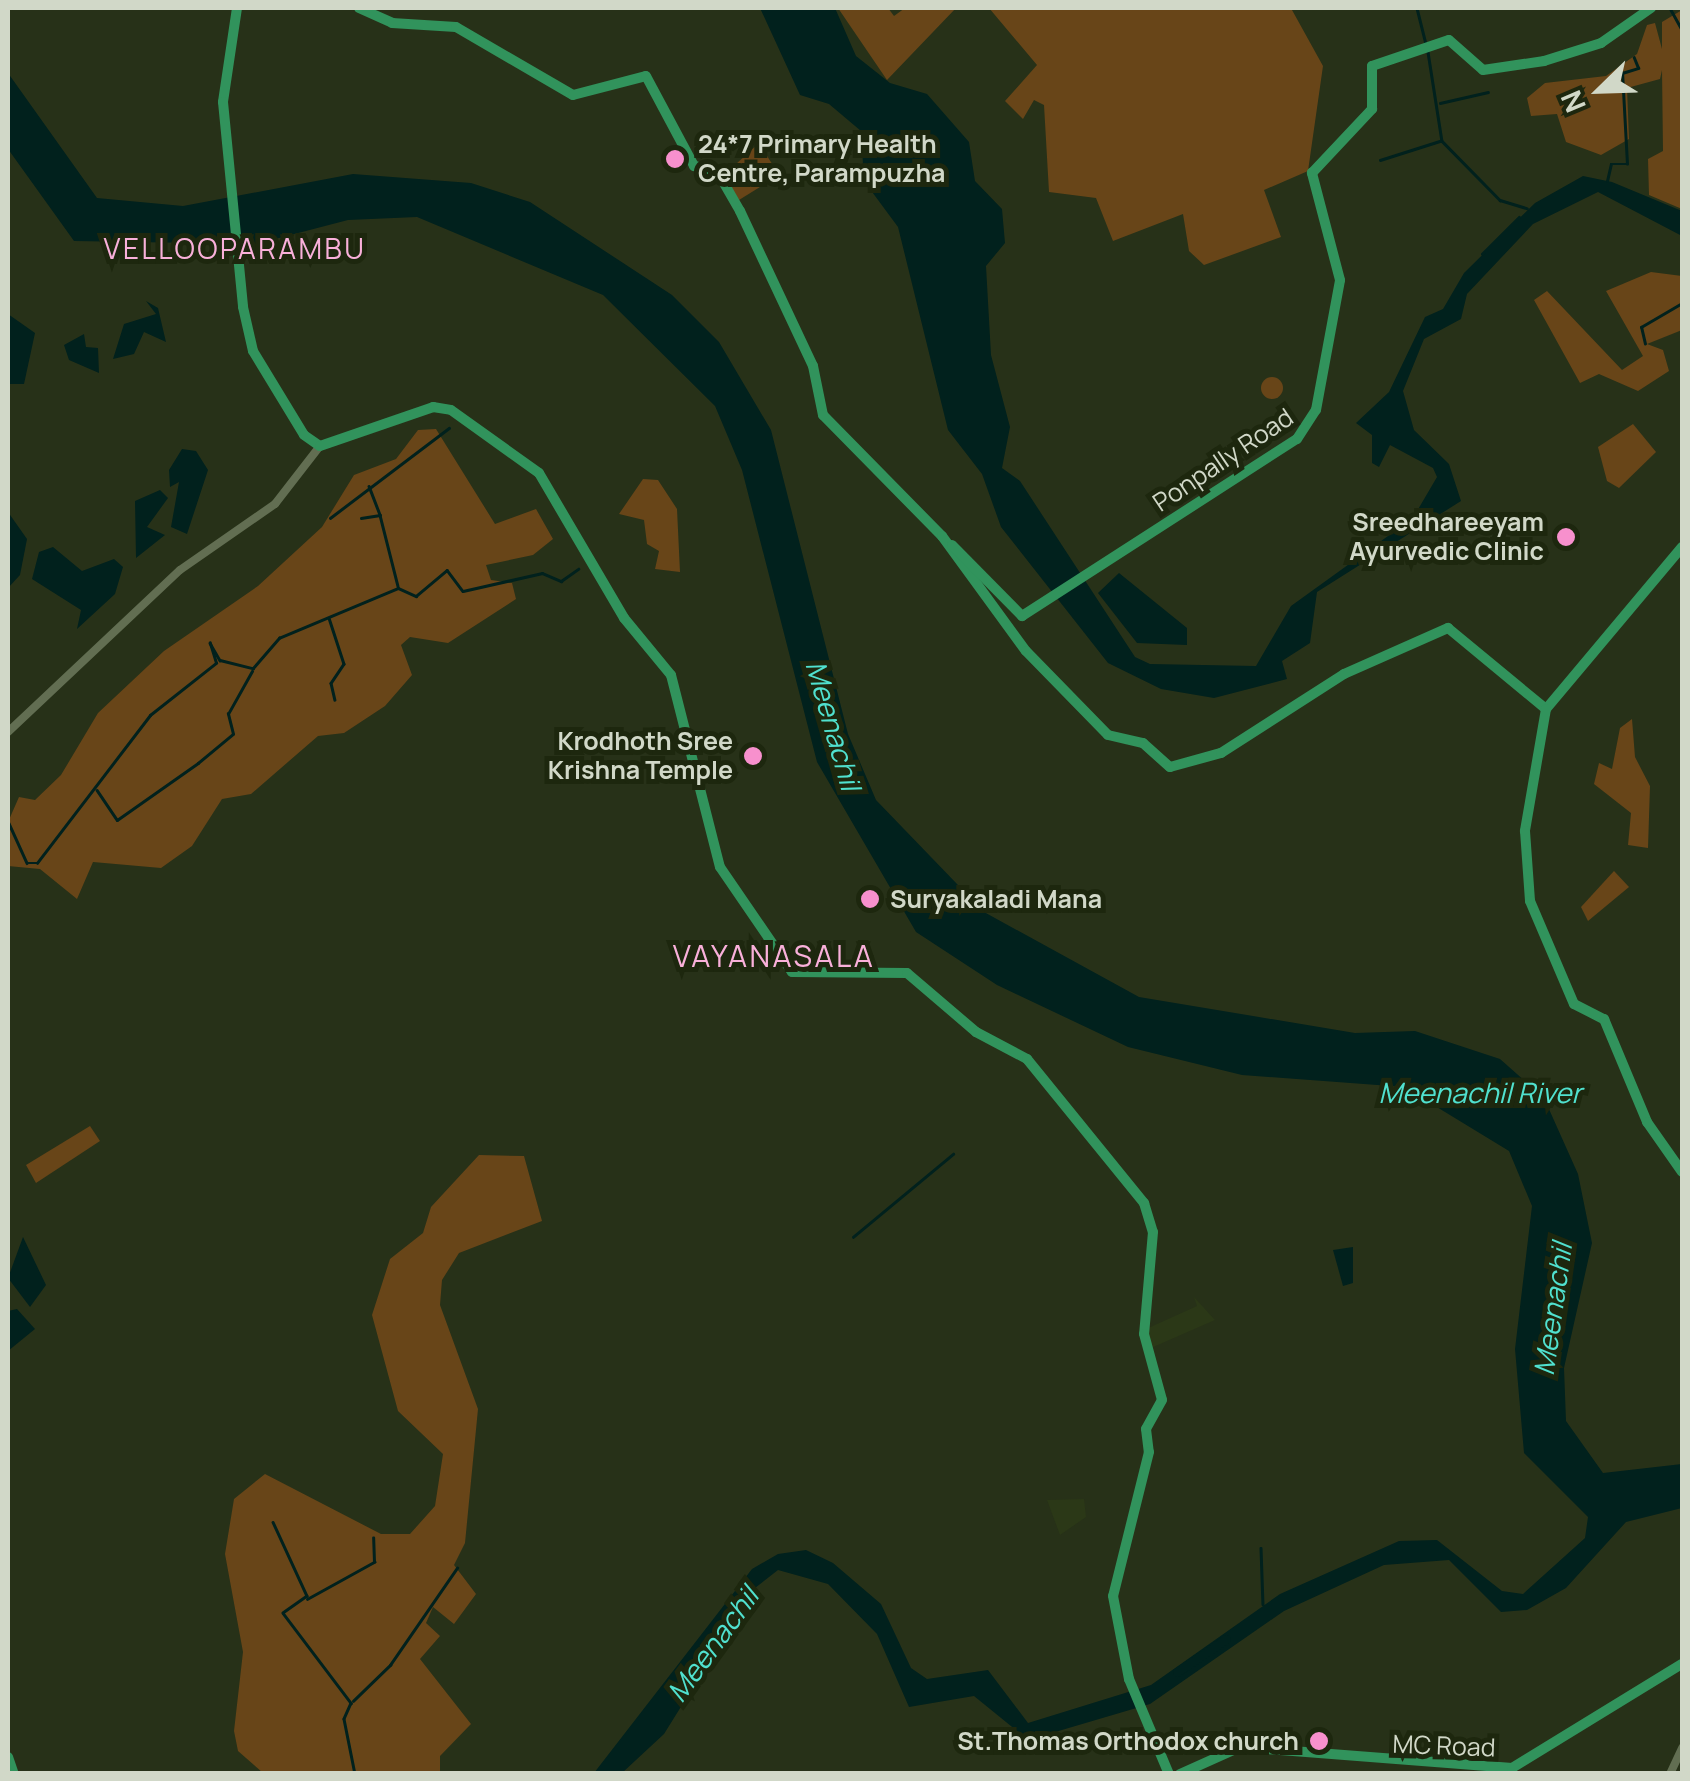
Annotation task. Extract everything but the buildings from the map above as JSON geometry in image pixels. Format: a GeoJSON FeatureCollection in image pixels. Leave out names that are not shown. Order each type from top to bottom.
{"type":"FeatureCollection","features":[{"type":"Feature","properties":{"kind":"main road"},"geometry":{"type":"LineString","coordinates":[[237,8],[224,74],[228,182],[253,350],[320,446],[433,407],[463,416],[540,473],[624,618],[671,675],[720,867],[792,972],[907,973],[976,1032],[1027,1059],[1140,1195],[1154,1232],[1144,1334],[1162,1400],[1146,1430],[1147,1463],[1115,1577],[1129,1679],[1169,1774]]}},
{"type":"Feature","properties":{"kind":"main road"},"geometry":{"type":"LineString","coordinates":[[359,8],[392,23],[456,27],[573,95],[646,76],[695,167],[713,167],[740,211],[813,366],[822,415],[942,536],[978,594],[1108,735],[1144,743],[1170,767],[1242,746],[1344,674],[1448,628],[1546,709]]}},
{"type":"Feature","properties":{"kind":"main road","name":"Ponpally Road"},"geometry":{"type":"LineString","coordinates":[[942,536],[1022,616],[1311,424],[1340,280],[1312,173],[1372,109],[1372,66],[1451,40],[1484,70],[1512,67],[1584,50],[1652,8]]}},
{"type":"Feature","properties":{"kind":"main road"},"geometry":{"type":"LineString","coordinates":[[1682,547],[1546,709],[1525,831],[1530,901],[1574,1004],[1604,1020],[1647,1122],[1682,1172]]}},
{"type":"Feature","properties":{"kind":"main road","name":"MC Road"},"geometry":{"type":"LineString","coordinates":[[1180,1774],[1240,1747],[1512,1768],[1682,1664]]}},
{"type":"Feature","properties":{"kind":"main road"},"geometry":{"type":"LineString","coordinates":[[8,1757],[14,1774]]}},
{"type":"Feature","properties":{"kind":"street"},"geometry":{"type":"LineString","coordinates":[[8,732],[180,570],[275,504],[320,446]]}},
{"type":"Feature","properties":{"kind":"street"},"geometry":{"type":"LineString","coordinates":[[1670,1774],[1682,1748]]}},
{"type":"Feature","properties":{"kind":"shaded area"},"geometry":{"type":"Polygon","coordinates":[[[838,8],[888,8],[894,16],[905,8],[956,8],[887,80],[838,8]]]}},
{"type":"Feature","properties":{"kind":"shaded area"},"geometry":{"type":"Polygon","coordinates":[[[989,8],[1292,10],[1323,66],[1308,171],[1264,190],[1281,237],[1204,265],[1189,251],[1183,214],[1113,241],[1096,198],[1049,192],[1044,105],[1034,100],[1023,119],[1005,101],[1037,65],[989,8]]]}},
{"type":"Feature","properties":{"kind":"shaded area"},"geometry":{"type":"Polygon","coordinates":[[[1682,10],[1682,209],[1649,195],[1648,159],[1663,151],[1662,70],[1660,79],[1627,88],[1629,139],[1601,155],[1566,142],[1557,114],[1531,116],[1527,98],[1545,83],[1606,76],[1637,54],[1647,25],[1655,23],[1662,49],[1662,22],[1682,10]]]}},
{"type":"Feature","properties":{"kind":"shaded area"},"geometry":{"type":"Polygon","coordinates":[[[759,143],[779,175],[739,200],[724,175],[759,143]]]}},
{"type":"Feature","properties":{"kind":"shaded area"},"geometry":{"type":"Polygon","coordinates":[[[1651,272],[1682,276],[1682,330],[1647,344],[1663,350],[1669,371],[1638,391],[1599,374],[1580,383],[1534,300],[1547,291],[1622,370],[1643,356],[1606,291],[1651,272]]]}},
{"type":"Feature","properties":{"kind":"shaded area"},"geometry":{"type":"Polygon","coordinates":[[[1272,377],[1280,380],[1280,396],[1272,399],[1264,396],[1261,388],[1264,380],[1272,377]]]}},
{"type":"Feature","properties":{"kind":"shaded area"},"geometry":{"type":"Polygon","coordinates":[[[1633,424],[1656,452],[1619,488],[1607,481],[1598,447],[1633,424]]]}},
{"type":"Feature","properties":{"kind":"shaded area"},"geometry":{"type":"Polygon","coordinates":[[[436,429],[495,524],[536,509],[553,539],[533,555],[486,565],[491,580],[512,583],[516,599],[448,643],[410,637],[401,645],[412,675],[385,706],[344,733],[318,736],[251,794],[222,799],[192,846],[161,868],[93,862],[77,899],[40,869],[8,866],[8,822],[19,797],[35,800],[61,775],[98,713],[164,651],[258,586],[322,527],[354,475],[396,459],[418,430],[436,429]]]}},
{"type":"Feature","properties":{"kind":"shaded area"},"geometry":{"type":"Polygon","coordinates":[[[643,479],[658,480],[677,509],[680,572],[655,569],[659,551],[647,544],[644,520],[619,514],[643,479]]]}},
{"type":"Feature","properties":{"kind":"shaded area"},"geometry":{"type":"Polygon","coordinates":[[[1632,719],[1635,757],[1650,786],[1648,848],[1628,845],[1631,813],[1594,784],[1599,763],[1612,769],[1620,728],[1632,719]]]}},
{"type":"Feature","properties":{"kind":"shaded area"},"geometry":{"type":"Polygon","coordinates":[[[1614,871],[1629,887],[1588,921],[1581,907],[1614,871]]]}},
{"type":"Feature","properties":{"kind":"shaded area"},"geometry":{"type":"Polygon","coordinates":[[[90,1126],[100,1141],[36,1183],[26,1165],[90,1126]]]}},
{"type":"Feature","properties":{"kind":"shaded area"},"geometry":{"type":"Polygon","coordinates":[[[479,1155],[524,1156],[542,1221],[459,1253],[442,1280],[440,1305],[478,1409],[465,1543],[454,1565],[476,1594],[454,1624],[433,1607],[426,1623],[440,1636],[420,1659],[471,1724],[440,1756],[440,1773],[263,1773],[238,1751],[234,1731],[243,1652],[225,1554],[234,1499],[265,1474],[381,1534],[410,1534],[435,1506],[443,1454],[398,1411],[372,1315],[390,1259],[423,1233],[431,1207],[479,1155]]]}},
{"type":"Feature","properties":{"kind":"shaded area"},"geometry":{"type":"Polygon","coordinates":[[[1194,1297],[1215,1320],[1151,1348],[1146,1329],[1197,1306],[1194,1297]]]}},
{"type":"Feature","properties":{"kind":"shaded area"},"geometry":{"type":"Polygon","coordinates":[[[1084,1499],[1086,1517],[1060,1535],[1047,1500],[1084,1499]]]}},
{"type":"Feature","properties":{"kind":"water"},"geometry":{"type":"Polygon","coordinates":[[[760,8],[835,8],[856,56],[890,83],[927,94],[969,142],[975,181],[1002,209],[1005,243],[986,266],[991,355],[1010,427],[1002,468],[1020,481],[1135,657],[1150,664],[1256,666],[1291,606],[1413,518],[1437,477],[1433,468],[1390,445],[1379,467],[1372,463],[1372,435],[1356,423],[1389,392],[1425,317],[1443,309],[1464,273],[1535,203],[1583,176],[1612,182],[1682,211],[1682,236],[1598,192],[1533,224],[1467,294],[1461,319],[1424,339],[1403,391],[1414,430],[1449,464],[1461,501],[1317,592],[1310,643],[1282,661],[1287,679],[1214,698],[1161,689],[1108,663],[1001,527],[982,474],[948,430],[898,227],[864,181],[861,131],[829,104],[800,95],[760,8]]]}},
{"type":"Feature","properties":{"kind":"water","name":"Meenachil River"},"geometry":{"type":"Polygon","coordinates":[[[8,73],[97,198],[183,206],[353,174],[471,183],[530,202],[672,295],[719,342],[771,430],[848,734],[876,800],[984,912],[1139,997],[1355,1033],[1415,1031],[1500,1059],[1544,1098],[1578,1174],[1592,1243],[1564,1368],[1566,1421],[1603,1473],[1682,1464],[1682,1508],[1626,1522],[1566,1588],[1527,1610],[1501,1612],[1449,1560],[1384,1565],[1284,1611],[1150,1704],[1028,1740],[974,1696],[909,1707],[877,1634],[828,1584],[778,1570],[755,1588],[664,1734],[622,1773],[594,1773],[752,1569],[778,1554],[806,1550],[833,1563],[881,1604],[911,1668],[927,1679],[988,1670],[1028,1723],[1151,1685],[1280,1594],[1399,1541],[1437,1540],[1502,1591],[1523,1594],[1585,1538],[1588,1517],[1524,1453],[1515,1349],[1532,1206],[1509,1151],[1404,1087],[1242,1075],[1128,1047],[997,985],[916,932],[817,762],[742,470],[715,406],[603,295],[417,217],[348,220],[256,244],[74,241],[8,149],[8,73]]]}},
{"type":"Feature","properties":{"kind":"water"},"geometry":{"type":"Polygon","coordinates":[[[146,301],[158,308],[166,342],[144,332],[134,354],[113,359],[124,324],[156,314],[146,301]]]}},
{"type":"Feature","properties":{"kind":"water"},"geometry":{"type":"Polygon","coordinates":[[[8,314],[35,333],[24,384],[8,384],[8,314]]]}},
{"type":"Feature","properties":{"kind":"water"},"geometry":{"type":"Polygon","coordinates":[[[84,334],[86,347],[98,348],[99,373],[69,360],[64,345],[84,334]]]}},
{"type":"Feature","properties":{"kind":"water"},"geometry":{"type":"Polygon","coordinates":[[[182,449],[196,451],[208,470],[187,534],[171,527],[179,482],[170,487],[169,470],[182,449]]]}},
{"type":"Feature","properties":{"kind":"water"},"geometry":{"type":"Polygon","coordinates":[[[160,490],[168,498],[147,527],[165,535],[136,558],[135,501],[160,490]]]}},
{"type":"Feature","properties":{"kind":"water"},"geometry":{"type":"Polygon","coordinates":[[[8,512],[27,539],[20,575],[8,588],[8,512]]]}},
{"type":"Feature","properties":{"kind":"water"},"geometry":{"type":"Polygon","coordinates":[[[53,547],[82,571],[114,559],[123,567],[115,594],[77,629],[81,610],[32,579],[39,552],[53,547]]]}},
{"type":"Feature","properties":{"kind":"water"},"geometry":{"type":"Polygon","coordinates":[[[1119,573],[1187,628],[1187,645],[1137,643],[1098,593],[1119,573]]]}},
{"type":"Feature","properties":{"kind":"water"},"geometry":{"type":"Polygon","coordinates":[[[23,1237],[46,1285],[30,1307],[8,1278],[23,1237]]]}},
{"type":"Feature","properties":{"kind":"water"},"geometry":{"type":"Polygon","coordinates":[[[1353,1247],[1353,1283],[1343,1286],[1333,1250],[1353,1247]]]}},
{"type":"Feature","properties":{"kind":"water"},"geometry":{"type":"Polygon","coordinates":[[[17,1309],[35,1329],[8,1351],[8,1311],[17,1309]]]}},
{"type":"Feature","properties":{"kind":"waterway"},"geometry":{"type":"LineString","coordinates":[[1417,8],[1426,45]]}},
{"type":"Feature","properties":{"kind":"waterway"},"geometry":{"type":"LineString","coordinates":[[1670,8],[1682,30]]}},
{"type":"Feature","properties":{"kind":"waterway"},"geometry":{"type":"LineString","coordinates":[[1428,52],[1442,141],[1500,200],[1527,208]]}},
{"type":"Feature","properties":{"kind":"waterway"},"geometry":{"type":"LineString","coordinates":[[1607,181],[1611,164],[1627,164],[1622,73],[1638,68],[1634,58]]}},
{"type":"Feature","properties":{"kind":"waterway"},"geometry":{"type":"LineString","coordinates":[[1440,103],[1488,92]]}},
{"type":"Feature","properties":{"kind":"waterway"},"geometry":{"type":"LineString","coordinates":[[1380,160],[1440,141]]}},
{"type":"Feature","properties":{"kind":"waterway"},"geometry":{"type":"LineString","coordinates":[[1482,254],[1519,217]]}},
{"type":"Feature","properties":{"kind":"waterway"},"geometry":{"type":"LineString","coordinates":[[1645,344],[1641,327],[1682,303]]}},
{"type":"Feature","properties":{"kind":"waterway"},"geometry":{"type":"LineString","coordinates":[[330,518],[449,428]]}},
{"type":"Feature","properties":{"kind":"waterway"},"geometry":{"type":"LineString","coordinates":[[369,486],[380,515]]}},
{"type":"Feature","properties":{"kind":"waterway"},"geometry":{"type":"LineString","coordinates":[[361,518],[380,515],[398,586]]}},
{"type":"Feature","properties":{"kind":"waterway"},"geometry":{"type":"LineString","coordinates":[[8,821],[27,863],[37,863],[150,715],[216,663],[210,643],[220,660],[253,668],[279,638],[398,588],[416,596],[447,570],[463,591],[542,573],[561,581],[578,569]]}},
{"type":"Feature","properties":{"kind":"waterway"},"geometry":{"type":"LineString","coordinates":[[329,618],[344,664],[331,683],[335,700]]}},
{"type":"Feature","properties":{"kind":"waterway"},"geometry":{"type":"LineString","coordinates":[[97,790],[117,820],[198,763],[233,734],[228,714],[252,671]]}},
{"type":"Feature","properties":{"kind":"waterway"},"geometry":{"type":"LineString","coordinates":[[853,1237],[953,1154]]}},
{"type":"Feature","properties":{"kind":"waterway"},"geometry":{"type":"LineString","coordinates":[[273,1522],[307,1596],[283,1613],[351,1703],[344,1719],[355,1774]]}},
{"type":"Feature","properties":{"kind":"waterway"},"geometry":{"type":"LineString","coordinates":[[307,1599],[374,1562],[373,1538]]}},
{"type":"Feature","properties":{"kind":"waterway"},"geometry":{"type":"LineString","coordinates":[[1261,1548],[1263,1604]]}},
{"type":"Feature","properties":{"kind":"waterway"},"geometry":{"type":"LineString","coordinates":[[353,1701],[390,1665],[457,1568]]}},
{"type":"Feature","properties":{"kind":"waterway","name":"Meenachil"},"geometry":{"type":"LineString","coordinates":[[1177,1672],[1226,1639]]}},
{"type":"Feature","properties":{"kind":"place","name":"24*7 Primary Health Centre, Parampuzha"},"geometry":{"type":"Point","coordinates":[675,159]}},
{"type":"Feature","properties":{"kind":"place","name":"Sreedhareeyam Ayurvedic Clinic"},"geometry":{"type":"Point","coordinates":[1566,537]}},
{"type":"Feature","properties":{"kind":"place","name":"Krodhoth Sree Krishna Temple"},"geometry":{"type":"Point","coordinates":[753,756]}},
{"type":"Feature","properties":{"kind":"place","name":"Suryakaladi Mana"},"geometry":{"type":"Point","coordinates":[870,899]}},
{"type":"Feature","properties":{"kind":"place","name":"St.Thomas Orthodox church"},"geometry":{"type":"Point","coordinates":[1319,1741]}},
{"type":"Feature","properties":{"kind":"district","name":"VELLOOPARAMBU"},"geometry":{"type":"Point","coordinates":[235,248]}},
{"type":"Feature","properties":{"kind":"district","name":"VAYANASALA"},"geometry":{"type":"Point","coordinates":[774,956]}}]}
